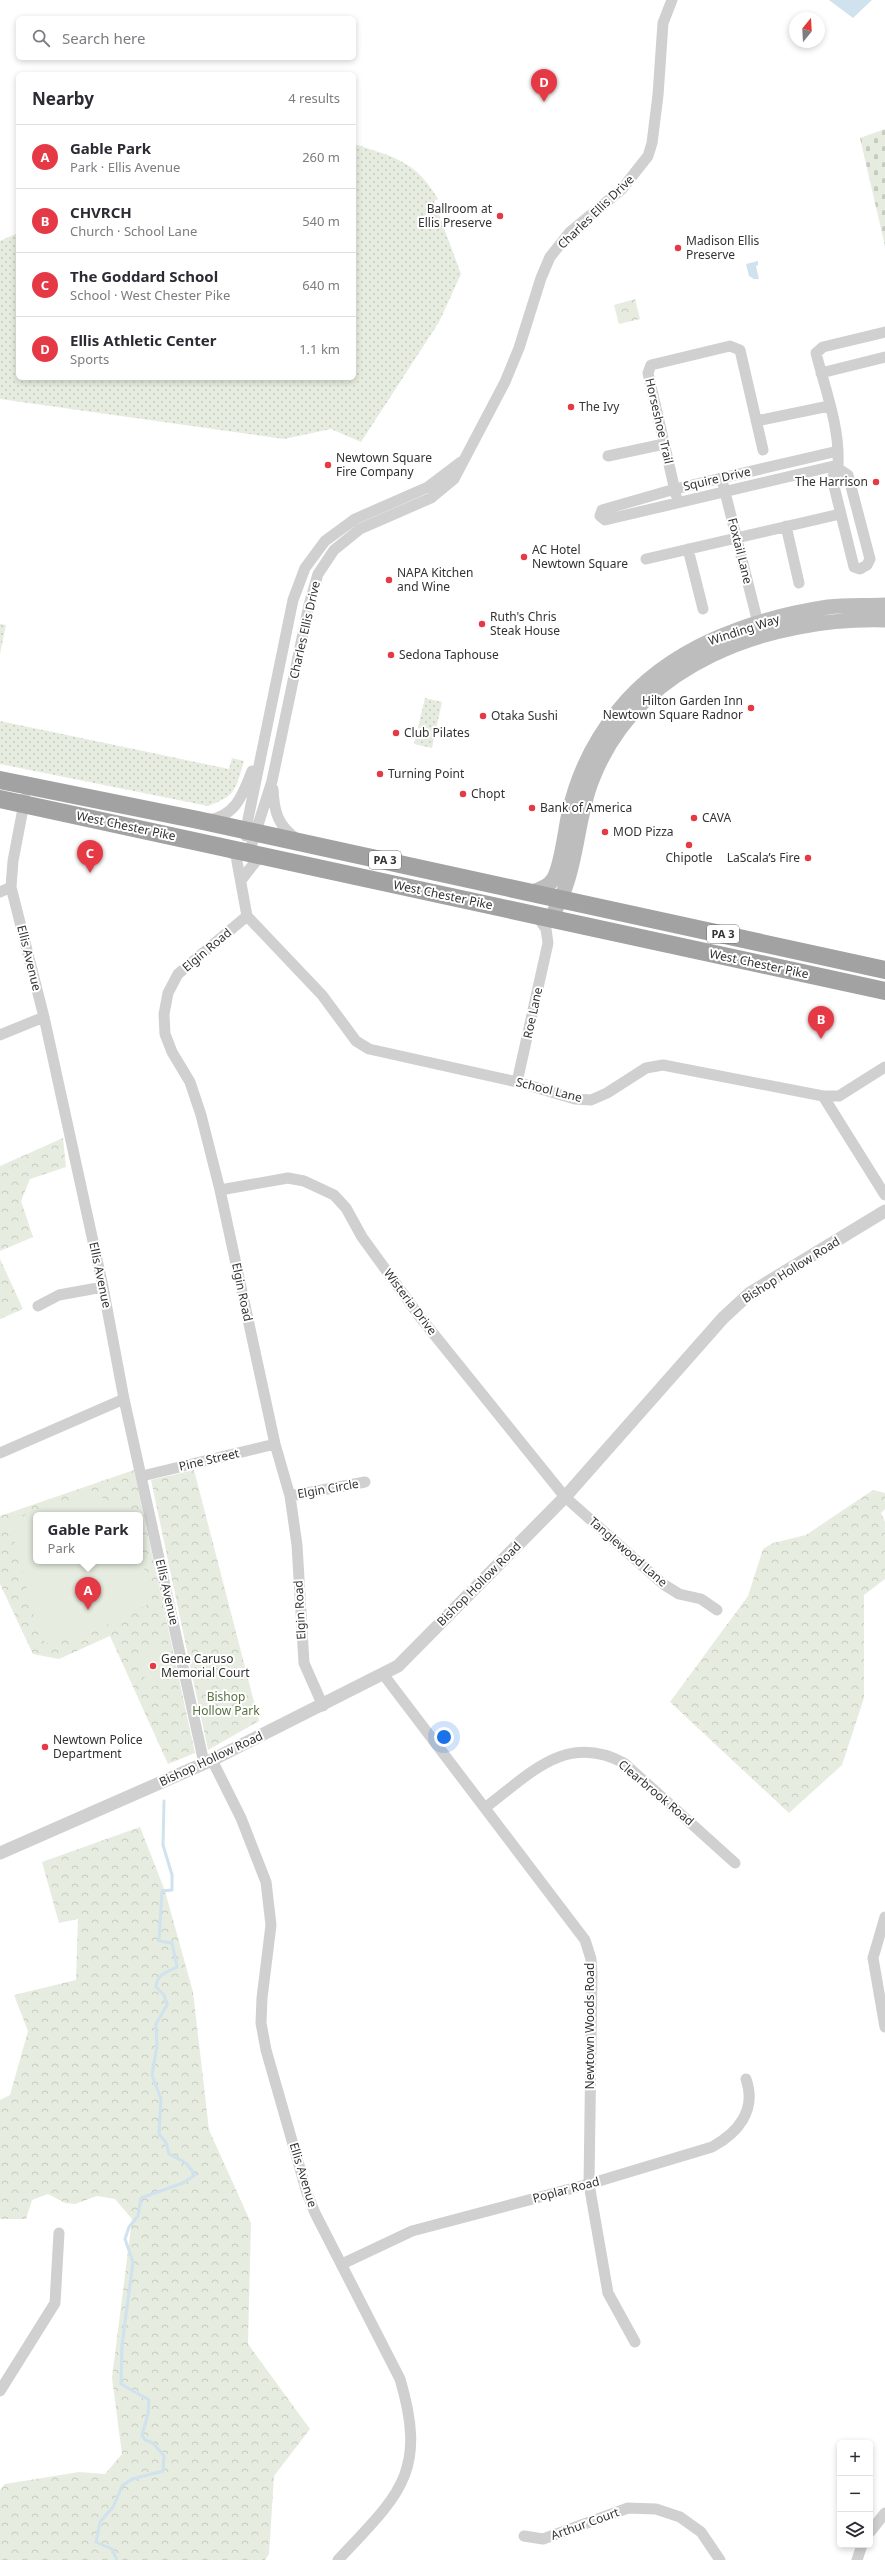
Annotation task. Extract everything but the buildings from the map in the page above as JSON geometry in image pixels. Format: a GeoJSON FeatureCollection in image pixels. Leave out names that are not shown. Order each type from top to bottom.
{"type":"FeatureCollection","features":[{"type":"Feature","properties":{"kind":"highway","name":"West Chester Pike"},"geometry":{"type":"LineString","coordinates":[[0,780],[316,845],[885,970]]}},
{"type":"Feature","properties":{"kind":"highway","name":"West Chester Pike"},"geometry":{"type":"LineString","coordinates":[[0,799],[885,991]]}},
{"type":"Feature","properties":{"kind":"main road","name":"Winding Way"},"geometry":{"type":"LineString","coordinates":[[532,892],[542,890],[555,876],[570,809],[581,774],[598,740],[618,710],[660,670],[707,641],[758,623],[828,607],[885,605]]}},
{"type":"Feature","properties":{"kind":"main road","name":"Winding Way"},"geometry":{"type":"LineString","coordinates":[[543,917],[561,898],[565,887],[585,800],[600,762],[628,718],[651,693],[716,652],[779,630],[827,621],[885,620]]}},
{"type":"Feature","properties":{"kind":"street","name":"Charles Ellis Drive"},"geometry":{"type":"LineString","coordinates":[[251,832],[272,781],[309,605],[318,574],[334,550],[360,529],[431,498],[454,479],[505,382],[520,348],[541,278],[550,257],[570,232],[622,189],[648,156],[652,142],[658,95],[663,23],[672,0]]}},
{"type":"Feature","properties":{"kind":"street"},"geometry":{"type":"LineString","coordinates":[[838,451],[816,353],[822,347],[885,332]]}},
{"type":"Feature","properties":{"kind":"street","name":"Horseshoe Trail"},"geometry":{"type":"LineString","coordinates":[[678,503],[648,373],[651,365],[730,346],[740,350],[763,450]]}},
{"type":"Feature","properties":{"kind":"street"},"geometry":{"type":"LineString","coordinates":[[821,373],[885,357]]}},
{"type":"Feature","properties":{"kind":"street"},"geometry":{"type":"LineString","coordinates":[[756,421],[829,406]]}},
{"type":"Feature","properties":{"kind":"street"},"geometry":{"type":"LineString","coordinates":[[608,456],[664,444]]}},
{"type":"Feature","properties":{"kind":"street","name":"Squire Drive"},"geometry":{"type":"LineString","coordinates":[[838,451],[838,464],[605,520],[595,517],[602,510],[675,489],[838,451]]}},
{"type":"Feature","properties":{"kind":"street","name":"Charles Ellis Drive"},"geometry":{"type":"LineString","coordinates":[[256,854],[251,832],[265,735],[293,600],[305,568],[325,541],[355,519],[428,487],[466,458]]}},
{"type":"Feature","properties":{"kind":"street"},"geometry":{"type":"LineString","coordinates":[[839,469],[848,475],[870,559],[867,565],[860,569],[854,566],[840,514],[832,478],[839,469]]}},
{"type":"Feature","properties":{"kind":"street","name":"Foxtail Lane"},"geometry":{"type":"LineString","coordinates":[[721,478],[758,623]]}},
{"type":"Feature","properties":{"kind":"street"},"geometry":{"type":"LineString","coordinates":[[646,560],[840,514]]}},
{"type":"Feature","properties":{"kind":"street"},"geometry":{"type":"LineString","coordinates":[[786,526],[799,583]]}},
{"type":"Feature","properties":{"kind":"street"},"geometry":{"type":"LineString","coordinates":[[688,549],[703,609]]}},
{"type":"Feature","properties":{"kind":"street","name":"Charles Ellis Drive"},"geometry":{"type":"LineString","coordinates":[[198,820],[216,818],[237,805],[265,735]]}},
{"type":"Feature","properties":{"kind":"street","name":"Charles Ellis Drive"},"geometry":{"type":"LineString","coordinates":[[272,781],[275,812],[280,824],[298,839],[316,845]]}},
{"type":"Feature","properties":{"kind":"street","name":"Ellis Avenue"},"geometry":{"type":"LineString","coordinates":[[28,786],[13,861],[11,887],[44,1017],[103,1287],[124,1400],[208,1762],[241,1818],[266,1882],[271,1925],[262,1998],[261,2023],[266,2050],[307,2193],[315,2213],[400,2379],[407,2403],[411,2430],[410,2455],[406,2477],[386,2510],[338,2560]]}},
{"type":"Feature","properties":{"kind":"street","name":"School Lane"},"geometry":{"type":"LineString","coordinates":[[226,848],[236,856],[242,879],[241,893],[247,916],[322,995],[356,1041],[369,1049],[517,1082],[575,1100],[591,1100],[607,1093],[646,1068],[663,1065],[822,1096],[839,1096],[885,1067]]}},
{"type":"Feature","properties":{"kind":"street"},"geometry":{"type":"LineString","coordinates":[[242,879],[256,854]]}},
{"type":"Feature","properties":{"kind":"street"},"geometry":{"type":"LineString","coordinates":[[0,892],[11,887]]}},
{"type":"Feature","properties":{"kind":"street","name":"Elgin Road"},"geometry":{"type":"LineString","coordinates":[[247,916],[178,974],[168,993],[164,1014],[166,1034],[172,1052],[190,1082],[201,1115],[220,1190],[275,1444],[290,1496],[297,1545],[304,1663],[323,1706]]}},
{"type":"Feature","properties":{"kind":"street","name":"Roe Lane"},"geometry":{"type":"LineString","coordinates":[[517,1082],[548,943],[543,917]]}},
{"type":"Feature","properties":{"kind":"street"},"geometry":{"type":"LineString","coordinates":[[548,943],[556,932],[572,923]]}},
{"type":"Feature","properties":{"kind":"street"},"geometry":{"type":"LineString","coordinates":[[0,1035],[44,1017]]}},
{"type":"Feature","properties":{"kind":"street"},"geometry":{"type":"LineString","coordinates":[[822,1096],[885,1195]]}},
{"type":"Feature","properties":{"kind":"street","name":"Wisteria Drive"},"geometry":{"type":"LineString","coordinates":[[220,1190],[288,1178],[304,1181],[334,1195],[346,1208],[362,1238],[420,1317],[565,1497]]}},
{"type":"Feature","properties":{"kind":"street","name":"Bishop Hollow Road"},"geometry":{"type":"LineString","coordinates":[[0,1853],[208,1762],[323,1706],[398,1666],[565,1497],[711,1330],[733,1308],[759,1288],[885,1211]]}},
{"type":"Feature","properties":{"kind":"street"},"geometry":{"type":"LineString","coordinates":[[38,1306],[59,1295],[103,1287]]}},
{"type":"Feature","properties":{"kind":"street"},"geometry":{"type":"LineString","coordinates":[[0,1453],[124,1400]]}},
{"type":"Feature","properties":{"kind":"street","name":"Pine Street"},"geometry":{"type":"LineString","coordinates":[[142,1476],[275,1444]]}},
{"type":"Feature","properties":{"kind":"street","name":"Elgin Circle"},"geometry":{"type":"LineString","coordinates":[[290,1496],[365,1482]]}},
{"type":"Feature","properties":{"kind":"street","name":"Tanglewood Lane"},"geometry":{"type":"LineString","coordinates":[[565,1497],[663,1584],[680,1594],[701,1599],[717,1610]]}},
{"type":"Feature","properties":{"kind":"street","name":"Newtown Woods Road"},"geometry":{"type":"LineString","coordinates":[[383,1674],[585,1940],[591,1959],[589,2184],[608,2293],[635,2342]]}},
{"type":"Feature","properties":{"kind":"street","name":"Clearbrook Road"},"geometry":{"type":"LineString","coordinates":[[486,1808],[542,1765],[558,1756],[592,1752],[608,1755],[624,1763],[736,1863]]}},
{"type":"Feature","properties":{"kind":"street"},"geometry":{"type":"LineString","coordinates":[[885,1916],[872,1958],[885,2027]]}},
{"type":"Feature","properties":{"kind":"street","name":"Poplar Road"},"geometry":{"type":"LineString","coordinates":[[342,2264],[412,2231],[589,2184],[712,2147],[729,2137],[742,2122],[751,2093],[746,2079]]}},
{"type":"Feature","properties":{"kind":"street"},"geometry":{"type":"LineString","coordinates":[[0,2391],[55,2303],[59,2233]]}},
{"type":"Feature","properties":{"kind":"street","name":"Arthur Court"},"geometry":{"type":"LineString","coordinates":[[524,2536],[543,2539],[628,2508],[656,2509],[680,2517],[701,2532],[720,2560]]}},
{"type":"Feature","properties":{"kind":"street"},"geometry":{"type":"LineString","coordinates":[[873,2528],[885,2513]]}},
{"type":"Feature","properties":{"kind":"street"},"geometry":{"type":"LineString","coordinates":[[857,2560],[861,2548]]}},
{"type":"Feature","properties":{"kind":"green space"},"geometry":{"type":"Polygon","coordinates":[[[885,129],[885,246],[860,138],[885,129]]]}},
{"type":"Feature","properties":{"kind":"green space"},"geometry":{"type":"Polygon","coordinates":[[[356,145],[403,162],[421,176],[430,186],[438,199],[434,201],[461,274],[439,322],[361,442],[331,429],[284,439],[0,399],[0,241],[16,234],[16,380],[356,380],[356,145]]]}},
{"type":"Feature","properties":{"kind":"green space"},"geometry":{"type":"Polygon","coordinates":[[[635,299],[640,319],[619,324],[614,305],[635,299]]]}},
{"type":"Feature","properties":{"kind":"green space"},"geometry":{"type":"Polygon","coordinates":[[[0,624],[6,625],[0,654],[0,624]]]}},
{"type":"Feature","properties":{"kind":"green space"},"geometry":{"type":"Polygon","coordinates":[[[425,698],[442,702],[432,748],[414,744],[425,698]]]}},
{"type":"Feature","properties":{"kind":"green space"},"geometry":{"type":"Polygon","coordinates":[[[0,721],[229,769],[232,758],[244,761],[239,779],[230,795],[208,806],[0,764],[0,721]]]}},
{"type":"Feature","properties":{"kind":"green space"},"geometry":{"type":"Polygon","coordinates":[[[63,1138],[66,1167],[30,1179],[21,1201],[33,1237],[0,1251],[0,1166],[63,1138]]]}},
{"type":"Feature","properties":{"kind":"green space"},"geometry":{"type":"Polygon","coordinates":[[[0,1259],[23,1309],[0,1319],[0,1259]]]}},
{"type":"Feature","properties":{"kind":"green space"},"geometry":{"type":"Polygon","coordinates":[[[134,1470],[195,1753],[168,1764],[110,1636],[59,1659],[33,1654],[0,1584],[0,1516],[134,1470]]]}},
{"type":"Feature","properties":{"kind":"green space","name":"Bishop Hollow Park"},"geometry":{"type":"Polygon","coordinates":[[[194,1470],[259,1721],[208,1750],[151,1480],[194,1470]]]}},
{"type":"Feature","properties":{"kind":"green space"},"geometry":{"type":"Polygon","coordinates":[[[873,1490],[885,1493],[885,1509],[881,1513],[885,1522],[885,1579],[864,1595],[864,1698],[842,1765],[789,1813],[670,1702],[748,1596],[763,1549],[773,1543],[806,1535],[873,1490]]]}},
{"type":"Feature","properties":{"kind":"green space"},"geometry":{"type":"Polygon","coordinates":[[[91,1492],[129,1512],[34,1512],[91,1492]]]}},
{"type":"Feature","properties":{"kind":"green space"},"geometry":{"type":"Polygon","coordinates":[[[33,1513],[33,1564],[143,1564],[153,1602],[96,1630],[49,1644],[40,1639],[9,1521],[33,1513]]]}},
{"type":"Feature","properties":{"kind":"green space","name":"Gene Caruso Memorial Court"},"geometry":{"type":"Polygon","coordinates":[[[160,1643],[168,1683],[147,1688],[138,1648],[160,1643]]]}},
{"type":"Feature","properties":{"kind":"green space"},"geometry":{"type":"Polygon","coordinates":[[[140,1827],[165,1891],[193,1992],[209,2130],[251,2223],[248,2344],[310,2429],[274,2476],[269,2554],[265,2560],[0,2560],[0,2490],[5,2484],[79,2472],[105,2474],[122,2454],[112,2378],[132,2219],[115,2199],[97,2196],[75,2204],[65,2203],[48,2194],[32,2200],[26,2219],[0,2219],[0,2100],[10,2095],[28,2031],[14,1995],[76,1980],[78,1919],[59,1923],[42,1862],[140,1827]]]}},
{"type":"Feature","properties":{"kind":"water"},"geometry":{"type":"Polygon","coordinates":[[[829,0],[872,0],[853,18],[829,0]]]}},
{"type":"Feature","properties":{"kind":"water"},"geometry":{"type":"Polygon","coordinates":[[[758,261],[758,265],[756,266],[759,279],[754,279],[749,276],[746,264],[758,261]]]}},
{"type":"Feature","properties":{"kind":"waterway"},"geometry":{"type":"LineString","coordinates":[[117,2560],[112,2549],[96,2542],[100,2522],[113,2507],[122,2486],[132,2479],[163,2471],[164,2456],[153,2443],[145,2440],[142,2435],[148,2414],[149,2400],[121,2384],[122,2345],[133,2262],[125,2239],[129,2227],[138,2216],[141,2198],[183,2183],[195,2175],[186,2163],[169,2154],[166,2143],[159,2134],[161,2099],[152,2075],[157,2046],[156,2024],[167,2005],[164,1995],[156,1987],[160,1976],[177,1967],[172,1943],[159,1941],[162,1891],[172,1890],[172,1875],[163,1845],[164,1801]]}},
{"type":"Feature","properties":{"kind":"place","name":"Ellis Athletic Center"},"geometry":{"type":"Point","coordinates":[544,102]}},
{"type":"Feature","properties":{"kind":"place","name":"Ballroom at Ellis Preserve"},"geometry":{"type":"Point","coordinates":[500,216]}},
{"type":"Feature","properties":{"kind":"place","name":"Madison Ellis Preserve"},"geometry":{"type":"Point","coordinates":[678,248]}},
{"type":"Feature","properties":{"kind":"place","name":"The Ivy"},"geometry":{"type":"Point","coordinates":[571,407]}},
{"type":"Feature","properties":{"kind":"place","name":"Newtown Square Fire Company"},"geometry":{"type":"Point","coordinates":[328,465]}},
{"type":"Feature","properties":{"kind":"place","name":"The Harrison"},"geometry":{"type":"Point","coordinates":[876,482]}},
{"type":"Feature","properties":{"kind":"place","name":"AC Hotel Newtown Square"},"geometry":{"type":"Point","coordinates":[524,557]}},
{"type":"Feature","properties":{"kind":"place","name":"NAPA Kitchen and Wine"},"geometry":{"type":"Point","coordinates":[389,580]}},
{"type":"Feature","properties":{"kind":"place","name":"Ruth's Chris Steak House"},"geometry":{"type":"Point","coordinates":[482,624]}},
{"type":"Feature","properties":{"kind":"place","name":"Sedona Taphouse"},"geometry":{"type":"Point","coordinates":[391,655]}},
{"type":"Feature","properties":{"kind":"place","name":"Hilton Garden Inn Newtown Square Radnor"},"geometry":{"type":"Point","coordinates":[751,708]}},
{"type":"Feature","properties":{"kind":"place","name":"Otaka Sushi"},"geometry":{"type":"Point","coordinates":[483,716]}},
{"type":"Feature","properties":{"kind":"place","name":"Club Pilates"},"geometry":{"type":"Point","coordinates":[396,733]}},
{"type":"Feature","properties":{"kind":"place","name":"Turning Point"},"geometry":{"type":"Point","coordinates":[380,774]}},
{"type":"Feature","properties":{"kind":"place","name":"Chopt"},"geometry":{"type":"Point","coordinates":[463,794]}},
{"type":"Feature","properties":{"kind":"place","name":"Bank of America"},"geometry":{"type":"Point","coordinates":[532,808]}},
{"type":"Feature","properties":{"kind":"place","name":"CAVA"},"geometry":{"type":"Point","coordinates":[694,818]}},
{"type":"Feature","properties":{"kind":"place","name":"MOD Pizza"},"geometry":{"type":"Point","coordinates":[605,832]}},
{"type":"Feature","properties":{"kind":"place","name":"Chipotle"},"geometry":{"type":"Point","coordinates":[689,845]}},
{"type":"Feature","properties":{"kind":"place","name":"LaScala’s Fire"},"geometry":{"type":"Point","coordinates":[808,858]}},
{"type":"Feature","properties":{"kind":"place","name":"The Goddard School"},"geometry":{"type":"Point","coordinates":[90,873]}},
{"type":"Feature","properties":{"kind":"place","name":"CHVRCH"},"geometry":{"type":"Point","coordinates":[821,1039]}},
{"type":"Feature","properties":{"kind":"place","name":"Gable Park"},"geometry":{"type":"Point","coordinates":[88,1610]}},
{"type":"Feature","properties":{"kind":"place","name":"Gene Caruso Memorial Court"},"geometry":{"type":"Point","coordinates":[153,1666]}},
{"type":"Feature","properties":{"kind":"place","name":"Newtown Police Department"},"geometry":{"type":"Point","coordinates":[45,1747]}}]}
